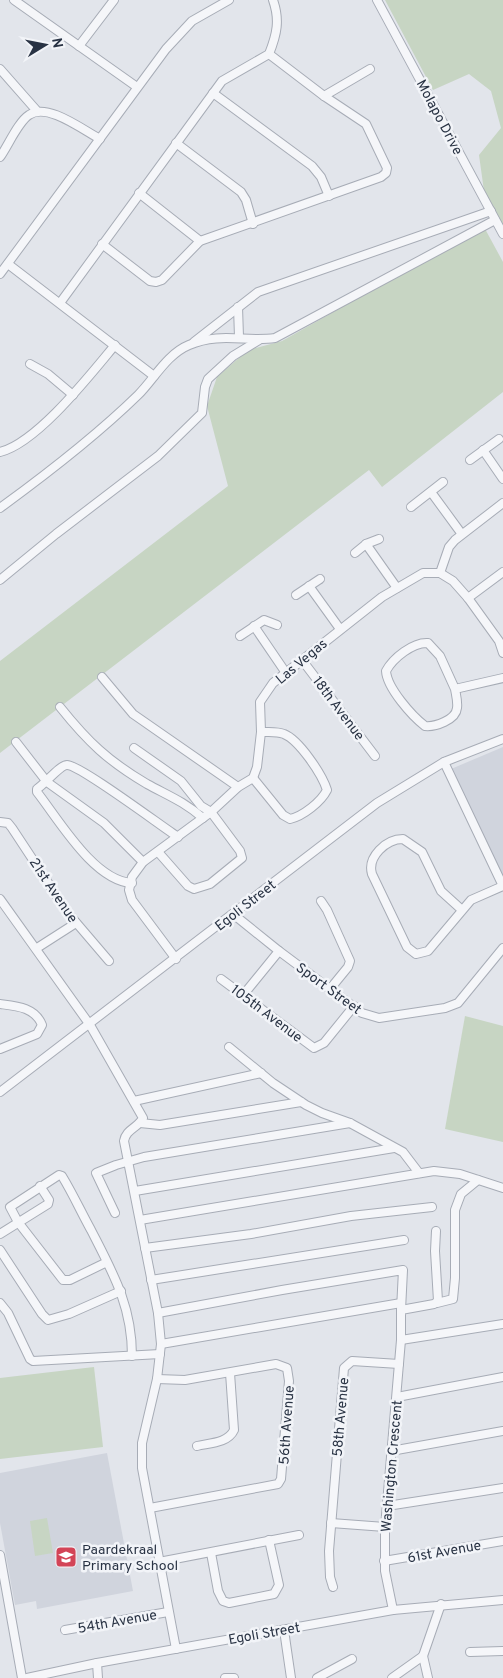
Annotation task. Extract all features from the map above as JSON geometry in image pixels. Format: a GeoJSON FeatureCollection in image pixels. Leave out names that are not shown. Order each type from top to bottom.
{"type":"FeatureCollection","features":[{"type":"Feature","properties":{"kind":"street"},"geometry":{"type":"LineString","coordinates":[[14,0],[137,87]]}},
{"type":"Feature","properties":{"kind":"street"},"geometry":{"type":"LineString","coordinates":[[79,46],[114,0]]}},
{"type":"Feature","properties":{"kind":"street"},"geometry":{"type":"LineString","coordinates":[[0,274],[137,87],[183,28],[204,12],[229,0]]}},
{"type":"Feature","properties":{"kind":"street"},"geometry":{"type":"LineString","coordinates":[[60,303],[213,93],[231,74],[269,54],[278,29],[278,14],[272,0]]}},
{"type":"Feature","properties":{"kind":"street","name":"Molapo Drive"},"geometry":{"type":"LineString","coordinates":[[378,0],[503,234]]}},
{"type":"Feature","properties":{"kind":"street"},"geometry":{"type":"LineString","coordinates":[[102,244],[154,282],[162,280],[200,241],[329,196],[381,176],[387,171],[366,124],[324,96],[269,54]]}},
{"type":"Feature","properties":{"kind":"street"},"geometry":{"type":"LineString","coordinates":[[0,69],[37,111]]}},
{"type":"Feature","properties":{"kind":"street"},"geometry":{"type":"LineString","coordinates":[[324,96],[370,69]]}},
{"type":"Feature","properties":{"kind":"street"},"geometry":{"type":"LineString","coordinates":[[213,93],[312,166],[321,177],[329,196]]}},
{"type":"Feature","properties":{"kind":"street"},"geometry":{"type":"LineString","coordinates":[[0,157],[3,148],[26,118],[37,111],[54,113],[100,140]]}},
{"type":"Feature","properties":{"kind":"street"},"geometry":{"type":"LineString","coordinates":[[176,143],[241,192],[246,200],[253,224]]}},
{"type":"Feature","properties":{"kind":"street"},"geometry":{"type":"LineString","coordinates":[[139,193],[200,241]]}},
{"type":"Feature","properties":{"kind":"street"},"geometry":{"type":"LineString","coordinates":[[191,344],[238,307],[266,289],[491,211]]}},
{"type":"Feature","properties":{"kind":"street"},"geometry":{"type":"LineString","coordinates":[[0,508],[88,441],[139,394],[180,349],[211,339],[239,337],[259,340],[275,338],[305,324],[496,220]]}},
{"type":"Feature","properties":{"kind":"street"},"geometry":{"type":"LineString","coordinates":[[8,264],[154,376]]}},
{"type":"Feature","properties":{"kind":"street"},"geometry":{"type":"LineString","coordinates":[[238,307],[239,337]]}},
{"type":"Feature","properties":{"kind":"street"},"geometry":{"type":"LineString","coordinates":[[0,580],[158,456],[202,413],[205,386],[208,379],[233,356],[259,340]]}},
{"type":"Feature","properties":{"kind":"street"},"geometry":{"type":"LineString","coordinates":[[0,452],[38,429],[73,395],[116,345]]}},
{"type":"Feature","properties":{"kind":"street"},"geometry":{"type":"LineString","coordinates":[[30,364],[48,374],[73,395]]}},
{"type":"Feature","properties":{"kind":"street"},"geometry":{"type":"LineString","coordinates":[[470,460],[499,439]]}},
{"type":"Feature","properties":{"kind":"street"},"geometry":{"type":"LineString","coordinates":[[483,450],[503,479]]}},
{"type":"Feature","properties":{"kind":"street"},"geometry":{"type":"LineString","coordinates":[[411,507],[443,482]]}},
{"type":"Feature","properties":{"kind":"street"},"geometry":{"type":"LineString","coordinates":[[431,492],[461,533]]}},
{"type":"Feature","properties":{"kind":"street"},"geometry":{"type":"LineString","coordinates":[[503,503],[461,533],[449,547],[440,573],[453,581],[468,598],[501,640],[503,653]]}},
{"type":"Feature","properties":{"kind":"street"},"geometry":{"type":"LineString","coordinates":[[355,553],[366,544],[379,539]]}},
{"type":"Feature","properties":{"kind":"street"},"geometry":{"type":"LineString","coordinates":[[366,544],[397,588]]}},
{"type":"Feature","properties":{"kind":"street"},"geometry":{"type":"LineString","coordinates":[[468,598],[503,572]]}},
{"type":"Feature","properties":{"kind":"street","name":"Las Vegas"},"geometry":{"type":"LineString","coordinates":[[252,778],[257,767],[261,732],[260,702],[274,683],[340,630],[397,588],[423,573],[440,573]]}},
{"type":"Feature","properties":{"kind":"street"},"geometry":{"type":"LineString","coordinates":[[296,595],[320,579]]}},
{"type":"Feature","properties":{"kind":"street"},"geometry":{"type":"LineString","coordinates":[[309,586],[340,630]]}},
{"type":"Feature","properties":{"kind":"street"},"geometry":{"type":"LineString","coordinates":[[240,636],[267,620],[277,625]]}},
{"type":"Feature","properties":{"kind":"street"},"geometry":{"type":"LineString","coordinates":[[258,624],[286,673]]}},
{"type":"Feature","properties":{"kind":"street"},"geometry":{"type":"LineString","coordinates":[[428,643],[440,656],[455,688],[457,710],[454,716],[439,724],[424,726],[416,720],[390,685],[386,671],[390,665],[413,646],[428,643]]}},
{"type":"Feature","properties":{"kind":"street","name":"18th Avenue"},"geometry":{"type":"LineString","coordinates":[[302,660],[376,756]]}},
{"type":"Feature","properties":{"kind":"street"},"geometry":{"type":"LineString","coordinates":[[102,677],[133,714],[238,787]]}},
{"type":"Feature","properties":{"kind":"street"},"geometry":{"type":"LineString","coordinates":[[455,688],[503,678]]}},
{"type":"Feature","properties":{"kind":"street"},"geometry":{"type":"LineString","coordinates":[[60,707],[95,748],[148,784],[187,804],[203,818]]}},
{"type":"Feature","properties":{"kind":"street"},"geometry":{"type":"LineString","coordinates":[[176,959],[132,900],[129,890],[134,872],[143,862],[159,853],[211,812],[238,787],[252,778],[282,815],[290,819],[297,818],[324,796],[327,790],[324,782],[298,743],[278,732],[261,732]]}},
{"type":"Feature","properties":{"kind":"street","name":"Egoli Street"},"geometry":{"type":"LineString","coordinates":[[0,1092],[90,1025],[377,803],[444,762],[503,739]]}},
{"type":"Feature","properties":{"kind":"street"},"geometry":{"type":"LineString","coordinates":[[16,742],[47,782],[104,823],[143,862]]}},
{"type":"Feature","properties":{"kind":"street"},"geometry":{"type":"LineString","coordinates":[[134,748],[169,771],[201,806],[211,812],[240,851],[242,858],[240,862],[210,884],[194,889],[188,886],[159,853]]}},
{"type":"Feature","properties":{"kind":"street"},"geometry":{"type":"LineString","coordinates":[[444,762],[503,886],[471,900],[428,951],[416,954],[406,947],[370,866],[372,858],[392,842],[403,839],[422,852],[441,891],[462,910]]}},
{"type":"Feature","properties":{"kind":"street"},"geometry":{"type":"LineString","coordinates":[[132,884],[115,880],[90,860],[37,792],[37,788],[47,782],[61,767],[68,765],[74,767],[178,837]]}},
{"type":"Feature","properties":{"kind":"street","name":"21st Avenue"},"geometry":{"type":"LineString","coordinates":[[0,822],[8,823],[12,828],[76,922],[109,961]]}},
{"type":"Feature","properties":{"kind":"street"},"geometry":{"type":"LineString","coordinates":[[0,899],[37,948],[90,1025],[142,1115],[140,1123],[124,1136],[124,1147],[129,1161],[158,1313],[161,1344],[157,1379],[141,1450],[159,1562],[176,1649]]}},
{"type":"Feature","properties":{"kind":"street"},"geometry":{"type":"LineString","coordinates":[[320,901],[332,919],[350,961],[348,967],[330,989]]}},
{"type":"Feature","properties":{"kind":"street","name":"Sport Street"},"geometry":{"type":"LineString","coordinates":[[234,914],[280,952],[362,1013],[379,1018],[420,1012],[458,1003],[503,948]]}},
{"type":"Feature","properties":{"kind":"street"},"geometry":{"type":"LineString","coordinates":[[37,948],[76,922]]}},
{"type":"Feature","properties":{"kind":"street"},"geometry":{"type":"LineString","coordinates":[[244,994],[280,952]]}},
{"type":"Feature","properties":{"kind":"street","name":"105th Avenue"},"geometry":{"type":"LineString","coordinates":[[221,979],[244,994],[314,1048],[324,1043],[354,1006]]}},
{"type":"Feature","properties":{"kind":"street"},"geometry":{"type":"LineString","coordinates":[[0,1004],[25,1008],[33,1012],[42,1025],[38,1034],[0,1049]]}},
{"type":"Feature","properties":{"kind":"street"},"geometry":{"type":"LineString","coordinates":[[229,1047],[301,1102],[322,1113],[350,1123],[407,1156],[419,1173]]}},
{"type":"Feature","properties":{"kind":"street"},"geometry":{"type":"LineString","coordinates":[[134,1101],[262,1073]]}},
{"type":"Feature","properties":{"kind":"street"},"geometry":{"type":"LineString","coordinates":[[140,1123],[160,1125],[301,1102]]}},
{"type":"Feature","properties":{"kind":"street"},"geometry":{"type":"LineString","coordinates":[[115,1213],[96,1174],[129,1161],[350,1123]]}},
{"type":"Feature","properties":{"kind":"street"},"geometry":{"type":"LineString","coordinates":[[134,1191],[394,1148]]}},
{"type":"Feature","properties":{"kind":"street"},"geometry":{"type":"LineString","coordinates":[[140,1220],[419,1173],[446,1172],[503,1188]]}},
{"type":"Feature","properties":{"kind":"street"},"geometry":{"type":"LineString","coordinates":[[107,1262],[70,1280],[63,1280],[18,1222],[10,1207],[40,1186],[59,1175],[62,1176],[107,1262],[121,1291],[129,1316],[132,1356]]}},
{"type":"Feature","properties":{"kind":"street"},"geometry":{"type":"LineString","coordinates":[[161,1344],[401,1306],[437,1303],[453,1299],[455,1278],[455,1210],[461,1194],[478,1180]]}},
{"type":"Feature","properties":{"kind":"street"},"geometry":{"type":"LineString","coordinates":[[0,1234],[48,1204],[49,1200],[40,1186]]}},
{"type":"Feature","properties":{"kind":"street"},"geometry":{"type":"LineString","coordinates":[[145,1248],[251,1234],[359,1215],[432,1207]]}},
{"type":"Feature","properties":{"kind":"street"},"geometry":{"type":"LineString","coordinates":[[436,1231],[435,1257],[439,1298],[437,1303]]}},
{"type":"Feature","properties":{"kind":"street"},"geometry":{"type":"LineString","coordinates":[[151,1280],[404,1240]]}},
{"type":"Feature","properties":{"kind":"street"},"geometry":{"type":"LineString","coordinates":[[0,1250],[42,1314],[48,1320],[69,1314],[121,1291]]}},
{"type":"Feature","properties":{"kind":"street","name":"Washington Crescent"},"geometry":{"type":"LineString","coordinates":[[158,1313],[403,1270],[400,1321],[401,1340],[385,1527],[384,1561],[393,1610]]}},
{"type":"Feature","properties":{"kind":"street"},"geometry":{"type":"LineString","coordinates":[[0,1303],[8,1313],[32,1361],[160,1354]]}},
{"type":"Feature","properties":{"kind":"street"},"geometry":{"type":"LineString","coordinates":[[401,1340],[503,1324]]}},
{"type":"Feature","properties":{"kind":"street","name":"58th Avenue"},"geometry":{"type":"LineString","coordinates":[[334,1586],[330,1577],[329,1551],[344,1368],[352,1362],[399,1364]]}},
{"type":"Feature","properties":{"kind":"street","name":"56th Avenue"},"geometry":{"type":"LineString","coordinates":[[150,1508],[278,1484],[281,1479],[289,1381],[287,1368],[276,1364],[185,1380],[157,1379]]}},
{"type":"Feature","properties":{"kind":"street"},"geometry":{"type":"LineString","coordinates":[[197,1446],[220,1441],[232,1434],[234,1430],[230,1373]]}},
{"type":"Feature","properties":{"kind":"street"},"geometry":{"type":"LineString","coordinates":[[397,1397],[503,1377]]}},
{"type":"Feature","properties":{"kind":"street"},"geometry":{"type":"LineString","coordinates":[[392,1451],[503,1431]]}},
{"type":"Feature","properties":{"kind":"street"},"geometry":{"type":"LineString","coordinates":[[387,1506],[503,1488]]}},
{"type":"Feature","properties":{"kind":"street"},"geometry":{"type":"LineString","coordinates":[[331,1523],[385,1527]]}},
{"type":"Feature","properties":{"kind":"street"},"geometry":{"type":"LineString","coordinates":[[159,1562],[299,1535]]}},
{"type":"Feature","properties":{"kind":"street"},"geometry":{"type":"LineString","coordinates":[[211,1553],[218,1591],[223,1601],[229,1603],[274,1594],[278,1585],[269,1540]]}},
{"type":"Feature","properties":{"kind":"street","name":"61st Avenue"},"geometry":{"type":"LineString","coordinates":[[384,1561],[503,1541]]}},
{"type":"Feature","properties":{"kind":"street"},"geometry":{"type":"LineString","coordinates":[[0,1555],[2,1578],[22,1678]]}},
{"type":"Feature","properties":{"kind":"street","name":"Egoli Street"},"geometry":{"type":"LineString","coordinates":[[28,1678],[97,1663],[393,1610],[441,1604],[503,1600]]}},
{"type":"Feature","properties":{"kind":"street"},"geometry":{"type":"LineString","coordinates":[[428,1678],[423,1656],[441,1604]]}},
{"type":"Feature","properties":{"kind":"street","name":"54th Avenue"},"geometry":{"type":"LineString","coordinates":[[65,1630],[168,1612]]}},
{"type":"Feature","properties":{"kind":"street"},"geometry":{"type":"LineString","coordinates":[[284,1630],[291,1678]]}},
{"type":"Feature","properties":{"kind":"street"},"geometry":{"type":"LineString","coordinates":[[470,1652],[503,1650]]}},
{"type":"Feature","properties":{"kind":"street"},"geometry":{"type":"LineString","coordinates":[[392,1678],[423,1656]]}},
{"type":"Feature","properties":{"kind":"street"},"geometry":{"type":"LineString","coordinates":[[317,1678],[352,1659]]}},
{"type":"Feature","properties":{"kind":"street"},"geometry":{"type":"LineString","coordinates":[[97,1663],[98,1678]]}},
{"type":"Feature","properties":{"kind":"street"},"geometry":{"type":"LineString","coordinates":[[225,1678],[234,1678]]}},
{"type":"Feature","properties":{"kind":"shaded area"},"geometry":{"type":"Polygon","coordinates":[[[503,747],[503,883],[451,769],[503,747]]]}},
{"type":"Feature","properties":{"kind":"shaded area","name":"Paardekraal Primary School"},"geometry":{"type":"Polygon","coordinates":[[[107,1453],[133,1591],[37,1609],[36,1601],[15,1605],[0,1523],[0,1473],[107,1453]]]}},
{"type":"Feature","properties":{"kind":"green space"},"geometry":{"type":"Polygon","coordinates":[[[385,0],[503,0],[503,226],[484,191],[479,155],[501,128],[491,91],[469,74],[433,90],[385,0]]]}},
{"type":"Feature","properties":{"kind":"green space"},"geometry":{"type":"Polygon","coordinates":[[[484,227],[503,262],[503,392],[382,487],[369,470],[0,753],[0,661],[228,486],[207,406],[217,377],[248,350],[282,341],[484,227]]]}},
{"type":"Feature","properties":{"kind":"green space"},"geometry":{"type":"Polygon","coordinates":[[[465,1016],[503,1026],[503,1142],[445,1129],[465,1016]]]}},
{"type":"Feature","properties":{"kind":"green space"},"geometry":{"type":"Polygon","coordinates":[[[94,1367],[103,1447],[0,1459],[0,1378],[94,1367]]]}},
{"type":"Feature","properties":{"kind":"green space"},"geometry":{"type":"Polygon","coordinates":[[[47,1518],[53,1553],[35,1556],[30,1521],[47,1518]]]}},
{"type":"Feature","properties":{"kind":"place","name":"Paardekraal Primary School"},"geometry":{"type":"Point","coordinates":[66,1557]}}]}
